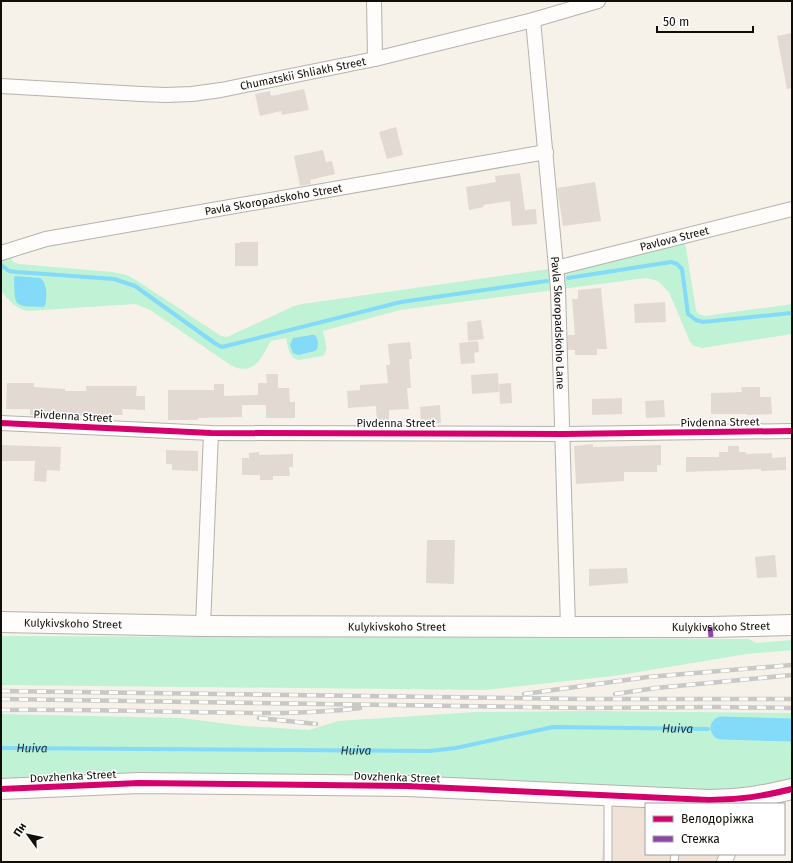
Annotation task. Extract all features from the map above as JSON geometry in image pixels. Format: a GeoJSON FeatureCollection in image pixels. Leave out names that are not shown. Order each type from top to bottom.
{"type":"FeatureCollection","features":[{"type":"Feature","properties":{"kind":"street"},"geometry":{"type":"LineString","coordinates":[[374,1],[375,58]]}},
{"type":"Feature","properties":{"kind":"street","name":"Chumatskii Shliakh Street"},"geometry":{"type":"LineString","coordinates":[[1,86],[153,95],[192,94],[375,58],[533,20],[598,1]]}},
{"type":"Feature","properties":{"kind":"street","name":"Pavla Skoropadskoho Lane"},"geometry":{"type":"LineString","coordinates":[[533,20],[556,268],[563,434],[568,627]]}},
{"type":"Feature","properties":{"kind":"street","name":"Pavla Skoropadskoho Street"},"geometry":{"type":"LineString","coordinates":[[1,253],[46,239],[546,152]]}},
{"type":"Feature","properties":{"kind":"street","name":"Pavlova Street"},"geometry":{"type":"LineString","coordinates":[[556,268],[792,209]]}},
{"type":"Feature","properties":{"kind":"street","name":"Pivdenna Street"},"geometry":{"type":"LineString","coordinates":[[1,423],[211,433],[563,434],[792,431]]}},
{"type":"Feature","properties":{"kind":"street"},"geometry":{"type":"LineString","coordinates":[[203,626],[211,433]]}},
{"type":"Feature","properties":{"kind":"street","name":"Kulykivskoho Street"},"geometry":{"type":"LineString","coordinates":[[1,622],[203,626],[710,627],[792,625]]}},
{"type":"Feature","properties":{"kind":"street","name":"Dovzhenka Street"},"geometry":{"type":"LineString","coordinates":[[1,789],[139,783],[407,786],[679,801],[709,800],[742,802],[792,789]]}},
{"type":"Feature","properties":{"kind":"lane"},"geometry":{"type":"LineString","coordinates":[[608,796],[608,862]]}},
{"type":"Feature","properties":{"kind":"shaded area"},"geometry":{"type":"Polygon","coordinates":[[[608,796],[645,804],[645,855],[726,855],[723,862],[601,862],[608,796]]]}},
{"type":"Feature","properties":{"kind":"green space"},"geometry":{"type":"Polygon","coordinates":[[[684,236],[696,310],[698,314],[705,316],[792,304],[792,334],[702,348],[694,346],[690,342],[669,292],[658,281],[646,278],[400,310],[323,331],[326,351],[323,356],[299,360],[291,355],[286,338],[271,341],[256,364],[246,369],[232,366],[150,310],[135,304],[28,311],[16,306],[1,291],[1,253],[9,250],[13,262],[19,264],[113,272],[127,275],[221,336],[227,337],[294,306],[302,304],[556,268],[684,236]]]}},
{"type":"Feature","properties":{"kind":"green space"},"geometry":{"type":"Polygon","coordinates":[[[1,636],[749,639],[756,643],[792,640],[792,650],[747,654],[614,676],[485,690],[1,685],[1,636]]]}},
{"type":"Feature","properties":{"kind":"green space"},"geometry":{"type":"Polygon","coordinates":[[[593,711],[792,713],[792,789],[762,797],[1,789],[1,714],[182,718],[244,726],[309,730],[338,721],[475,712],[593,711]]]}},
{"type":"Feature","properties":{"kind":"water"},"geometry":{"type":"Polygon","coordinates":[[[15,276],[40,278],[43,280],[46,287],[45,306],[26,306],[18,303],[15,295],[15,276]]]}},
{"type":"Feature","properties":{"kind":"water"},"geometry":{"type":"Polygon","coordinates":[[[315,335],[318,342],[318,347],[315,351],[298,355],[293,353],[290,345],[293,338],[315,335]]]}},
{"type":"Feature","properties":{"kind":"building"},"geometry":{"type":"Polygon","coordinates":[[[792,33],[792,88],[787,89],[777,36],[792,33]]]}},
{"type":"Feature","properties":{"kind":"building"},"geometry":{"type":"Polygon","coordinates":[[[304,89],[309,110],[282,115],[281,111],[260,116],[255,94],[270,91],[271,96],[304,89]]]}},
{"type":"Feature","properties":{"kind":"building"},"geometry":{"type":"Polygon","coordinates":[[[396,127],[403,155],[387,159],[379,132],[396,127]]]}},
{"type":"Feature","properties":{"kind":"building"},"geometry":{"type":"Polygon","coordinates":[[[323,150],[326,162],[332,161],[335,174],[310,180],[311,184],[300,186],[294,156],[323,150]]]}},
{"type":"Feature","properties":{"kind":"building"},"geometry":{"type":"Polygon","coordinates":[[[520,173],[525,210],[536,209],[537,224],[512,226],[510,201],[483,205],[484,207],[469,210],[466,187],[496,182],[495,176],[520,173]]]}},
{"type":"Feature","properties":{"kind":"building"},"geometry":{"type":"Polygon","coordinates":[[[595,182],[601,221],[563,226],[557,188],[595,182]]]}},
{"type":"Feature","properties":{"kind":"building"},"geometry":{"type":"Polygon","coordinates":[[[258,242],[258,266],[235,266],[235,243],[258,242]]]}},
{"type":"Feature","properties":{"kind":"building"},"geometry":{"type":"Polygon","coordinates":[[[601,288],[607,349],[597,349],[597,355],[575,355],[575,350],[568,350],[568,335],[575,335],[572,299],[578,299],[578,290],[601,288]]]}},
{"type":"Feature","properties":{"kind":"building"},"geometry":{"type":"Polygon","coordinates":[[[665,302],[666,322],[635,323],[634,304],[665,302]]]}},
{"type":"Feature","properties":{"kind":"building"},"geometry":{"type":"Polygon","coordinates":[[[481,320],[484,339],[468,341],[467,322],[481,320]]]}},
{"type":"Feature","properties":{"kind":"building"},"geometry":{"type":"Polygon","coordinates":[[[478,341],[479,352],[474,353],[475,363],[461,364],[459,343],[478,341]]]}},
{"type":"Feature","properties":{"kind":"building"},"geometry":{"type":"Polygon","coordinates":[[[410,342],[412,359],[409,359],[411,388],[407,388],[409,409],[389,410],[389,424],[377,424],[376,406],[348,408],[347,391],[360,390],[360,385],[388,383],[386,365],[390,365],[388,344],[410,342]]]}},
{"type":"Feature","properties":{"kind":"building"},"geometry":{"type":"Polygon","coordinates":[[[498,373],[499,392],[472,394],[471,375],[498,373]]]}},
{"type":"Feature","properties":{"kind":"building"},"geometry":{"type":"Polygon","coordinates":[[[266,374],[278,374],[278,388],[289,388],[290,402],[295,402],[295,418],[266,418],[266,405],[242,405],[242,417],[198,418],[198,420],[168,420],[168,390],[214,390],[214,384],[224,384],[224,396],[258,395],[258,383],[267,383],[266,374]]]}},
{"type":"Feature","properties":{"kind":"building"},"geometry":{"type":"Polygon","coordinates":[[[7,383],[34,383],[34,387],[65,389],[65,391],[86,391],[86,386],[137,386],[136,396],[145,396],[145,410],[122,409],[123,415],[104,416],[30,415],[30,409],[6,409],[7,383]]]}},
{"type":"Feature","properties":{"kind":"building"},"geometry":{"type":"Polygon","coordinates":[[[511,383],[512,403],[500,404],[499,384],[511,383]]]}},
{"type":"Feature","properties":{"kind":"building"},"geometry":{"type":"Polygon","coordinates":[[[741,387],[760,387],[760,397],[771,397],[772,414],[711,414],[711,393],[742,392],[741,387]]]}},
{"type":"Feature","properties":{"kind":"building"},"geometry":{"type":"Polygon","coordinates":[[[622,398],[622,414],[592,415],[592,399],[622,398]]]}},
{"type":"Feature","properties":{"kind":"building"},"geometry":{"type":"Polygon","coordinates":[[[664,400],[665,417],[646,418],[645,401],[664,400]]]}},
{"type":"Feature","properties":{"kind":"building"},"geometry":{"type":"Polygon","coordinates":[[[440,405],[441,423],[421,425],[420,407],[440,405]]]}},
{"type":"Feature","properties":{"kind":"building"},"geometry":{"type":"Polygon","coordinates":[[[593,444],[593,447],[661,445],[661,465],[657,465],[657,472],[624,472],[624,481],[576,484],[574,446],[593,444]]]}},
{"type":"Feature","properties":{"kind":"building"},"geometry":{"type":"Polygon","coordinates":[[[1,445],[61,447],[60,471],[47,470],[46,482],[34,481],[35,461],[1,461],[1,445]]]}},
{"type":"Feature","properties":{"kind":"building"},"geometry":{"type":"Polygon","coordinates":[[[728,446],[739,446],[739,452],[746,452],[746,454],[772,453],[772,458],[786,457],[786,470],[761,471],[761,469],[686,472],[686,457],[719,457],[719,452],[728,452],[728,446]]]}},
{"type":"Feature","properties":{"kind":"building"},"geometry":{"type":"Polygon","coordinates":[[[166,450],[198,451],[198,471],[172,470],[172,464],[166,464],[166,450]]]}},
{"type":"Feature","properties":{"kind":"building"},"geometry":{"type":"Polygon","coordinates":[[[259,452],[259,455],[293,454],[293,467],[289,467],[290,476],[273,476],[273,480],[260,480],[260,475],[242,475],[242,458],[249,458],[249,453],[259,452]]]}},
{"type":"Feature","properties":{"kind":"building"},"geometry":{"type":"Polygon","coordinates":[[[427,540],[455,540],[454,584],[426,583],[427,540]]]}},
{"type":"Feature","properties":{"kind":"building"},"geometry":{"type":"Polygon","coordinates":[[[775,555],[777,577],[757,578],[755,557],[775,555]]]}},
{"type":"Feature","properties":{"kind":"building"},"geometry":{"type":"Polygon","coordinates":[[[627,568],[628,583],[589,586],[589,569],[627,568]]]}},
{"type":"Feature","properties":{"kind":"waterway"},"geometry":{"type":"LineString","coordinates":[[568,278],[671,262],[677,264],[682,269],[688,314],[696,320],[703,322],[792,313]]}},
{"type":"Feature","properties":{"kind":"waterway"},"geometry":{"type":"LineString","coordinates":[[1,265],[9,271],[114,279],[135,286],[222,347],[401,302],[547,281]]}},
{"type":"Feature","properties":{"kind":"waterway","name":"Huiva"},"geometry":{"type":"LineString","coordinates":[[1,748],[429,751],[456,748],[553,727],[708,729]]}},
{"type":"Feature","properties":{"kind":"waterway","name":"Huiva"},"geometry":{"type":"LineString","coordinates":[[722,728],[792,730]]}},
{"type":"Feature","properties":{"kind":"railway"},"geometry":{"type":"LineString","coordinates":[[524,694],[648,677],[792,665]]}},
{"type":"Feature","properties":{"kind":"railway"},"geometry":{"type":"LineString","coordinates":[[615,694],[656,688],[792,675]]}},
{"type":"Feature","properties":{"kind":"railway"},"geometry":{"type":"LineString","coordinates":[[1,691],[585,699],[792,699]]}},
{"type":"Feature","properties":{"kind":"railway"},"geometry":{"type":"LineString","coordinates":[[1,699],[588,708],[792,708]]}},
{"type":"Feature","properties":{"kind":"railway"},"geometry":{"type":"LineString","coordinates":[[1,710],[277,713],[319,712],[360,708]]}},
{"type":"Feature","properties":{"kind":"railway"},"geometry":{"type":"LineString","coordinates":[[259,718],[316,724]]}},
{"type":"Feature","properties":{"kind":"marked path"},"geometry":{"type":"LineString","coordinates":[[710,627],[711,637]]}},
{"type":"Feature","properties":{"kind":"cycle path"},"geometry":{"type":"LineString","coordinates":[[1,423],[211,433],[563,434],[792,431]]}},
{"type":"Feature","properties":{"kind":"cycle path"},"geometry":{"type":"LineString","coordinates":[[1,789],[139,783],[407,786],[709,800],[751,797],[792,789]]}}]}
